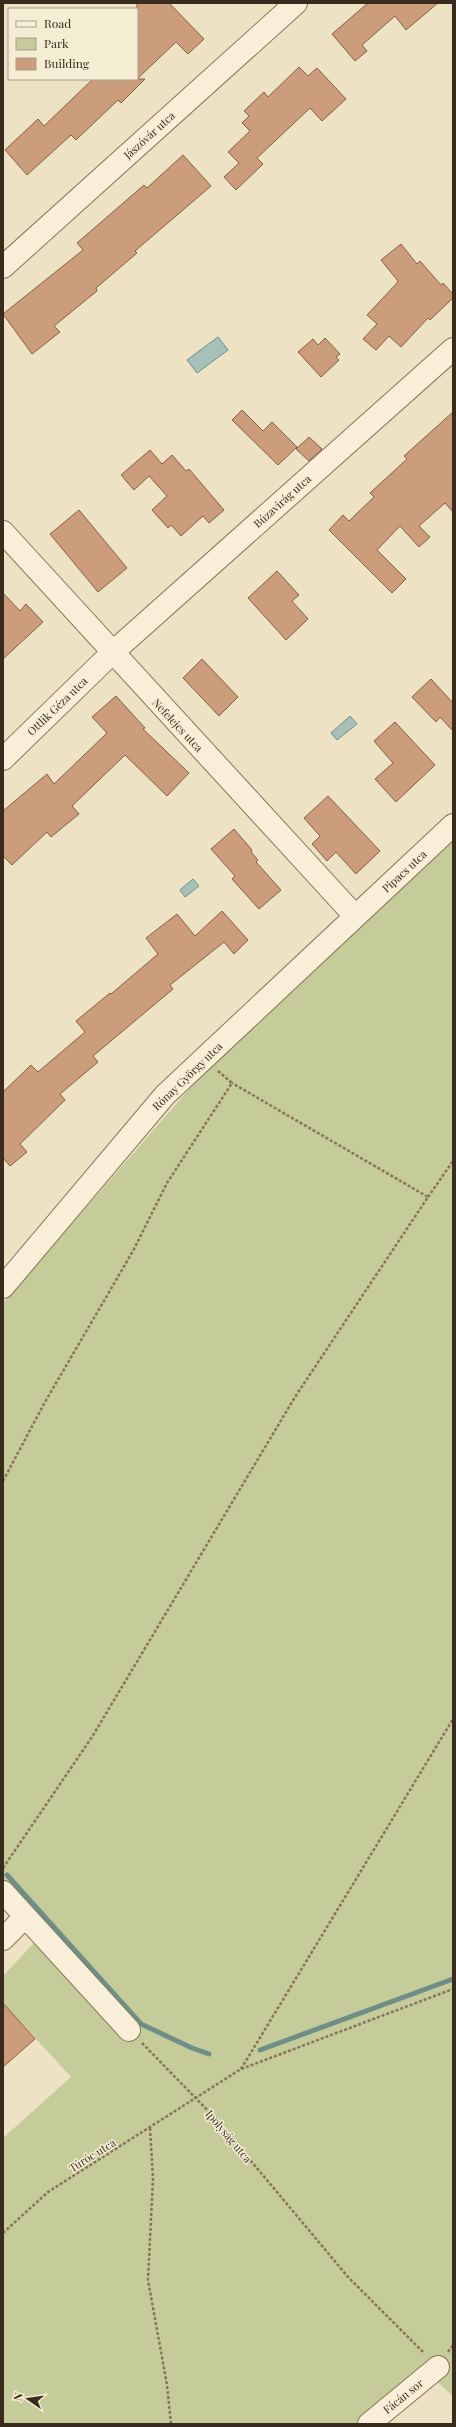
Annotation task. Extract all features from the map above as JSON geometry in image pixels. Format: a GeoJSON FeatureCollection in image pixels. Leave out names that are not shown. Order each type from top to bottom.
{"type":"FeatureCollection","features":[{"type":"Feature","properties":{"kind":"street","name":"Jászóvár utca"},"geometry":{"type":"LineString","coordinates":[[3,267],[296,3]]}},
{"type":"Feature","properties":{"kind":"street","name":"Búzavirág utca"},"geometry":{"type":"LineString","coordinates":[[112,653],[453,349]]}},
{"type":"Feature","properties":{"kind":"street","name":"Nefelejcs utca"},"geometry":{"type":"LineString","coordinates":[[3,532],[112,653],[355,916]]}},
{"type":"Feature","properties":{"kind":"street","name":"Ottlik Géza utca"},"geometry":{"type":"LineString","coordinates":[[3,759],[112,653]]}},
{"type":"Feature","properties":{"kind":"street","name":"Pipacs utca"},"geometry":{"type":"LineString","coordinates":[[355,916],[453,825]]}},
{"type":"Feature","properties":{"kind":"street","name":"Rónay György utca"},"geometry":{"type":"LineString","coordinates":[[3,1287],[165,1095],[355,916]]}},
{"type":"Feature","properties":{"kind":"street"},"geometry":{"type":"LineString","coordinates":[[3,1892],[129,2030]]}},
{"type":"Feature","properties":{"kind":"street"},"geometry":{"type":"LineString","coordinates":[[3,1939],[25,1917]]}},
{"type":"Feature","properties":{"kind":"street","name":"Fácán sor"},"geometry":{"type":"LineString","coordinates":[[369,2424],[438,2367]]}},
{"type":"Feature","properties":{"kind":"path"},"geometry":{"type":"LineString","coordinates":[[204,1059],[232,1082],[428,1197]]}},
{"type":"Feature","properties":{"kind":"path"},"geometry":{"type":"LineString","coordinates":[[3,1481],[44,1402],[133,1251],[167,1183],[232,1082]]}},
{"type":"Feature","properties":{"kind":"path"},"geometry":{"type":"LineString","coordinates":[[3,1868],[92,1737],[295,1397],[453,1161]]}},
{"type":"Feature","properties":{"kind":"path"},"geometry":{"type":"LineString","coordinates":[[241,2069],[453,1719]]}},
{"type":"Feature","properties":{"kind":"path"},"geometry":{"type":"LineString","coordinates":[[241,2069],[453,1989]]}},
{"type":"Feature","properties":{"kind":"path","name":"Ipolyság utca"},"geometry":{"type":"LineString","coordinates":[[129,2030],[197,2098],[348,2277],[438,2367]]}},
{"type":"Feature","properties":{"kind":"path","name":"Túróc utca"},"geometry":{"type":"LineString","coordinates":[[3,2233],[48,2192],[241,2069]]}},
{"type":"Feature","properties":{"kind":"path"},"geometry":{"type":"LineString","coordinates":[[150,2128],[153,2178],[148,2280],[153,2316],[167,2385],[171,2424]]}},
{"type":"Feature","properties":{"kind":"green space"},"geometry":{"type":"Polygon","coordinates":[[[453,842],[453,2396],[436,2381],[382,2424],[3,2424],[3,2138],[71,2077],[3,2003],[3,1976],[47,1929],[3,1890],[3,1303],[224,1049],[453,842]]]}},
{"type":"Feature","properties":{"kind":"water"},"geometry":{"type":"Polygon","coordinates":[[[218,337],[228,350],[197,373],[187,360],[218,337]]]}},
{"type":"Feature","properties":{"kind":"water"},"geometry":{"type":"Polygon","coordinates":[[[350,716],[357,724],[337,740],[331,733],[350,716]]]}},
{"type":"Feature","properties":{"kind":"water"},"geometry":{"type":"Polygon","coordinates":[[[193,879],[199,886],[185,897],[180,890],[193,879]]]}},
{"type":"Feature","properties":{"kind":"building"},"geometry":{"type":"Polygon","coordinates":[[[137,3],[169,3],[204,39],[188,54],[176,42],[138,78],[137,3]]]}},
{"type":"Feature","properties":{"kind":"building"},"geometry":{"type":"Polygon","coordinates":[[[368,3],[438,3],[406,30],[395,16],[362,45],[367,51],[355,61],[332,34],[368,3]]]}},
{"type":"Feature","properties":{"kind":"building"},"geometry":{"type":"Polygon","coordinates":[[[299,67],[308,76],[317,68],[346,99],[322,121],[310,108],[257,158],[263,164],[236,190],[224,177],[239,163],[228,152],[250,131],[242,123],[249,116],[244,111],[264,92],[268,97],[299,67]]]}},
{"type":"Feature","properties":{"kind":"building"},"geometry":{"type":"Polygon","coordinates":[[[145,79],[121,103],[118,100],[76,140],[71,135],[27,175],[5,150],[38,119],[44,126],[92,80],[145,79]]]}},
{"type":"Feature","properties":{"kind":"building"},"geometry":{"type":"Polygon","coordinates":[[[183,155],[211,186],[135,251],[137,253],[96,288],[97,291],[54,326],[60,332],[32,354],[3,314],[83,250],[77,243],[144,185],[147,188],[183,155]]]}},
{"type":"Feature","properties":{"kind":"building"},"geometry":{"type":"Polygon","coordinates":[[[401,244],[417,264],[420,261],[441,285],[443,283],[453,294],[453,298],[430,320],[428,318],[401,347],[389,336],[376,350],[363,339],[377,324],[367,315],[398,281],[381,260],[401,244]]]}},
{"type":"Feature","properties":{"kind":"building"},"geometry":{"type":"Polygon","coordinates":[[[325,338],[340,354],[336,357],[339,360],[321,377],[298,352],[313,339],[318,345],[325,338]]]}},
{"type":"Feature","properties":{"kind":"building"},"geometry":{"type":"Polygon","coordinates":[[[242,410],[263,431],[272,422],[297,447],[278,465],[232,420],[242,410]]]}},
{"type":"Feature","properties":{"kind":"building"},"geometry":{"type":"Polygon","coordinates":[[[453,412],[453,512],[445,503],[419,526],[430,537],[419,547],[400,526],[377,550],[406,579],[392,593],[329,530],[343,515],[349,521],[374,497],[370,493],[407,459],[404,456],[453,412]]]}},
{"type":"Feature","properties":{"kind":"building"},"geometry":{"type":"Polygon","coordinates":[[[309,437],[322,449],[309,461],[296,449],[309,437]]]}},
{"type":"Feature","properties":{"kind":"building"},"geometry":{"type":"Polygon","coordinates":[[[150,450],[162,464],[172,455],[186,471],[189,469],[224,510],[209,523],[203,516],[181,536],[171,525],[168,528],[152,510],[167,496],[149,476],[134,490],[121,475],[150,450]]]}},
{"type":"Feature","properties":{"kind":"building"},"geometry":{"type":"Polygon","coordinates":[[[79,510],[127,568],[98,592],[50,534],[79,510]]]}},
{"type":"Feature","properties":{"kind":"building"},"geometry":{"type":"Polygon","coordinates":[[[277,571],[299,595],[292,601],[308,619],[286,640],[248,598],[277,571]]]}},
{"type":"Feature","properties":{"kind":"building"},"geometry":{"type":"Polygon","coordinates":[[[3,593],[20,611],[26,604],[43,622],[3,659],[3,593]]]}},
{"type":"Feature","properties":{"kind":"building"},"geometry":{"type":"Polygon","coordinates":[[[202,659],[238,697],[219,716],[183,678],[202,659]]]}},
{"type":"Feature","properties":{"kind":"building"},"geometry":{"type":"Polygon","coordinates":[[[431,679],[453,703],[453,731],[440,717],[436,722],[412,697],[431,679]]]}},
{"type":"Feature","properties":{"kind":"building"},"geometry":{"type":"Polygon","coordinates":[[[116,696],[145,728],[143,729],[189,773],[167,796],[125,755],[72,806],[79,814],[51,837],[47,832],[12,865],[3,856],[3,811],[47,774],[54,784],[107,733],[92,717],[116,696]]]}},
{"type":"Feature","properties":{"kind":"building"},"geometry":{"type":"Polygon","coordinates":[[[395,722],[435,765],[396,802],[375,779],[393,763],[374,741],[395,722]]]}},
{"type":"Feature","properties":{"kind":"building"},"geometry":{"type":"Polygon","coordinates":[[[328,796],[380,851],[356,874],[336,852],[327,861],[312,844],[320,836],[304,818],[328,796]]]}},
{"type":"Feature","properties":{"kind":"building"},"geometry":{"type":"Polygon","coordinates":[[[234,829],[252,850],[251,852],[258,860],[256,862],[281,890],[259,909],[232,879],[235,876],[211,849],[234,829]]]}},
{"type":"Feature","properties":{"kind":"building"},"geometry":{"type":"Polygon","coordinates":[[[222,911],[248,940],[234,954],[224,942],[170,985],[173,989],[93,1056],[98,1062],[60,1094],[65,1100],[20,1144],[27,1152],[10,1166],[3,1158],[3,1092],[31,1065],[38,1072],[85,1032],[76,1021],[110,993],[111,994],[158,954],[146,938],[177,914],[195,936],[222,911]]]}},
{"type":"Feature","properties":{"kind":"building"},"geometry":{"type":"Polygon","coordinates":[[[3,2003],[35,2039],[3,2067],[3,2003]]]}},
{"type":"Feature","properties":{"kind":"waterway"},"geometry":{"type":"LineString","coordinates":[[7,1875],[141,2024],[192,2048],[209,2054]]}},
{"type":"Feature","properties":{"kind":"waterway"},"geometry":{"type":"LineString","coordinates":[[260,2050],[453,1979]]}}]}
